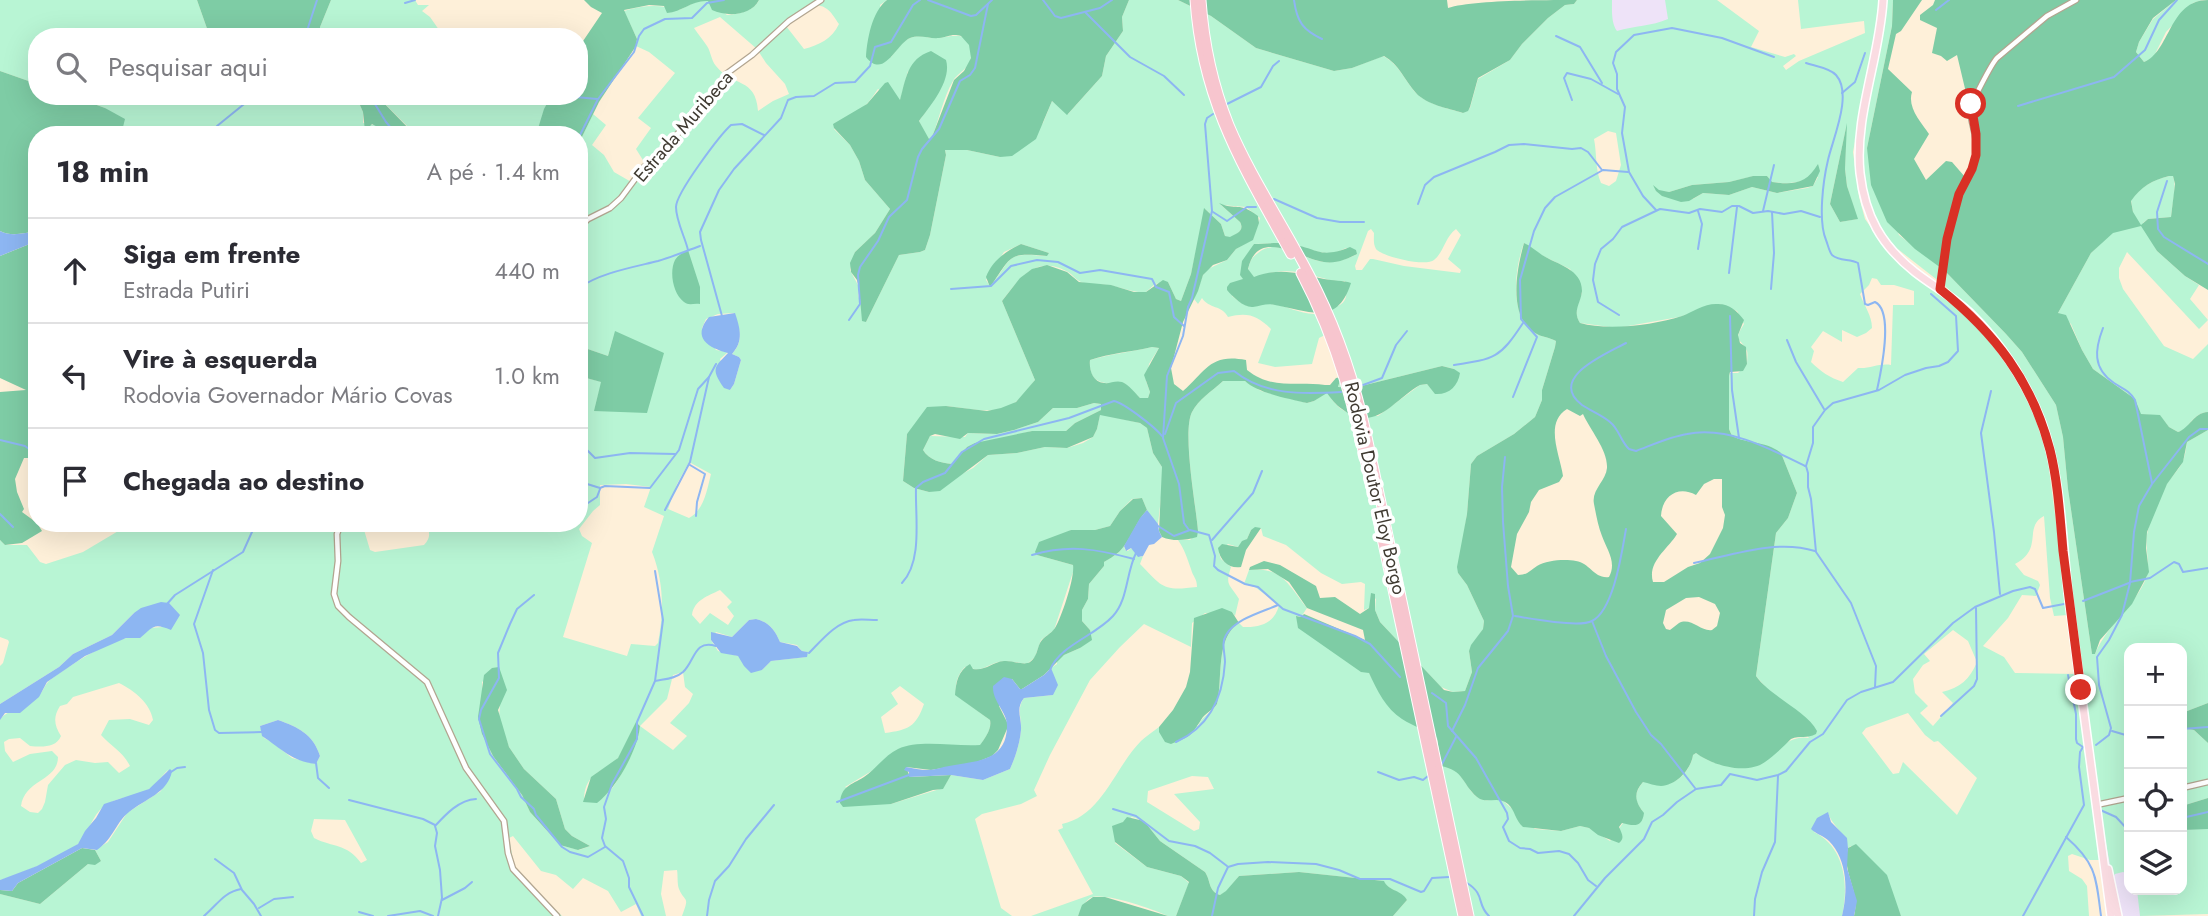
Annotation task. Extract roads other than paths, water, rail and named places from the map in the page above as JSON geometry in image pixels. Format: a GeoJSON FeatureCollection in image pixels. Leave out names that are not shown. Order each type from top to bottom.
{"type":"FeatureCollection","features":[{"type":"Feature","properties":{"kind":"highway","name":"Rodovia Doutor Eloy Borgo"},"geometry":{"type":"LineString","coordinates":[[1195,0],[1203,60],[1224,129],[1311,293],[1336,349],[1350,393],[1463,916]]}},
{"type":"Feature","properties":{"kind":"highway","name":"Rodovia Doutor Eloy Borgo"},"geometry":{"type":"LineString","coordinates":[[1201,0],[1209,58],[1226,115],[1240,148],[1324,304],[1356,391],[1469,916]]}},
{"type":"Feature","properties":{"kind":"main road"},"geometry":{"type":"LineString","coordinates":[[1883,0],[1860,146],[1865,204],[1876,228],[1891,249],[1914,271],[1969,312],[1990,334],[2031,397],[2042,423],[2051,453],[2058,500],[2111,916]]}},
{"type":"Feature","properties":{"kind":"main road"},"geometry":{"type":"LineString","coordinates":[[2101,847],[2118,916]]}},
{"type":"Feature","properties":{"kind":"street","name":"Estrada Muribeca"},"geometry":{"type":"LineString","coordinates":[[588,219],[610,208],[621,198],[726,74],[756,52],[789,21],[821,0]]}},
{"type":"Feature","properties":{"kind":"street"},"geometry":{"type":"LineString","coordinates":[[1940,289],[1947,239],[1959,194],[1976,155],[1971,104],[1990,66],[1997,58],[2047,16],[2076,0]]}},
{"type":"Feature","properties":{"kind":"street"},"geometry":{"type":"LineString","coordinates":[[338,532],[338,561],[334,588],[338,606],[427,681],[466,768],[504,821],[513,869],[557,916]]}},
{"type":"Feature","properties":{"kind":"street"},"geometry":{"type":"LineString","coordinates":[[2187,787],[2208,782]]}},
{"type":"Feature","properties":{"kind":"street"},"geometry":{"type":"LineString","coordinates":[[2095,805],[2124,799]]}},
{"type":"Feature","properties":{"kind":"water"},"geometry":{"type":"Polygon","coordinates":[[[0,231],[13,234],[28,232],[28,245],[0,256],[0,231]]]}},
{"type":"Feature","properties":{"kind":"water"},"geometry":{"type":"Polygon","coordinates":[[[735,313],[740,339],[732,354],[741,360],[730,390],[724,388],[716,372],[717,365],[728,353],[709,345],[702,336],[702,331],[709,317],[735,313]]]}},
{"type":"Feature","properties":{"kind":"water"},"geometry":{"type":"Polygon","coordinates":[[[1147,510],[1158,524],[1162,537],[1149,545],[1143,556],[1138,557],[1131,548],[1126,551],[1124,546],[1147,510]]]}},
{"type":"Feature","properties":{"kind":"water"},"geometry":{"type":"Polygon","coordinates":[[[161,602],[169,603],[180,615],[171,630],[160,626],[153,627],[140,638],[126,638],[85,656],[47,682],[39,697],[20,713],[5,713],[0,720],[0,704],[59,667],[73,654],[112,635],[141,608],[161,602]]]}},
{"type":"Feature","properties":{"kind":"water"},"geometry":{"type":"Polygon","coordinates":[[[756,619],[771,627],[780,642],[808,652],[807,657],[771,661],[762,670],[751,673],[738,656],[721,653],[711,640],[711,632],[732,637],[749,620],[756,619]]]}},
{"type":"Feature","properties":{"kind":"water"},"geometry":{"type":"Polygon","coordinates":[[[1051,668],[1058,685],[1053,695],[1024,698],[1021,702],[1020,735],[1010,769],[983,780],[951,775],[909,777],[909,772],[904,770],[906,767],[933,770],[979,761],[995,753],[1005,739],[1007,722],[993,692],[993,686],[1004,677],[1012,679],[1022,689],[1051,668]]]}},
{"type":"Feature","properties":{"kind":"water"},"geometry":{"type":"Polygon","coordinates":[[[278,720],[309,737],[320,756],[316,764],[293,757],[262,736],[260,726],[278,720]]]}},
{"type":"Feature","properties":{"kind":"water"},"geometry":{"type":"Polygon","coordinates":[[[170,769],[170,779],[166,785],[125,816],[97,850],[82,848],[18,883],[12,891],[0,890],[0,880],[37,866],[78,844],[104,804],[149,789],[170,769]]]}},
{"type":"Feature","properties":{"kind":"water"},"geometry":{"type":"Polygon","coordinates":[[[1828,812],[1831,822],[1847,838],[1847,868],[1857,901],[1854,916],[1842,916],[1846,887],[1840,858],[1829,841],[1811,829],[1817,818],[1828,812]]]}},
{"type":"Feature","properties":{"kind":"waterway"},"geometry":{"type":"LineString","coordinates":[[308,28],[317,0]]}},
{"type":"Feature","properties":{"kind":"waterway"},"geometry":{"type":"LineString","coordinates":[[405,3],[415,0]]}},
{"type":"Feature","properties":{"kind":"waterway"},"geometry":{"type":"LineString","coordinates":[[584,126],[598,99],[634,52],[644,29],[665,19],[692,18],[707,3],[724,0]]}},
{"type":"Feature","properties":{"kind":"waterway"},"geometry":{"type":"LineString","coordinates":[[722,316],[700,232],[719,190],[734,169],[781,118],[788,100],[814,96],[835,83],[855,82],[870,66],[875,47],[891,42],[913,5],[920,0]]}},
{"type":"Feature","properties":{"kind":"waterway"},"geometry":{"type":"LineString","coordinates":[[928,0],[971,16],[976,15],[992,0]]}},
{"type":"Feature","properties":{"kind":"waterway"},"geometry":{"type":"LineString","coordinates":[[1043,0],[1055,16],[1061,18],[1100,8],[1112,0]]}},
{"type":"Feature","properties":{"kind":"waterway"},"geometry":{"type":"LineString","coordinates":[[1294,0],[1302,24],[1322,39]]}},
{"type":"Feature","properties":{"kind":"waterway"},"geometry":{"type":"LineString","coordinates":[[1936,10],[1949,0]]}},
{"type":"Feature","properties":{"kind":"waterway"},"geometry":{"type":"LineString","coordinates":[[2018,106],[2114,77],[2145,50],[2159,20],[2177,0]]}},
{"type":"Feature","properties":{"kind":"waterway"},"geometry":{"type":"LineString","coordinates":[[849,320],[860,304],[860,267],[878,241],[889,217],[907,200],[922,149],[939,129],[960,81],[975,68],[988,4]]}},
{"type":"Feature","properties":{"kind":"waterway"},"geometry":{"type":"LineString","coordinates":[[1085,12],[1130,57],[1164,76],[1184,95]]}},
{"type":"Feature","properties":{"kind":"waterway"},"geometry":{"type":"LineString","coordinates":[[1656,210],[1643,196],[1629,172],[1622,133],[1625,107],[1617,89],[1617,74],[1613,63],[1616,52],[1634,35],[1672,28],[1722,38],[1774,57]]}},
{"type":"Feature","properties":{"kind":"waterway"},"geometry":{"type":"LineString","coordinates":[[1556,36],[1580,47],[1602,83]]}},
{"type":"Feature","properties":{"kind":"waterway"},"geometry":{"type":"LineString","coordinates":[[1842,93],[1855,82],[1865,53]]}},
{"type":"Feature","properties":{"kind":"waterway"},"geometry":{"type":"LineString","coordinates":[[1227,104],[1261,87],[1279,61]]}},
{"type":"Feature","properties":{"kind":"waterway"},"geometry":{"type":"LineString","coordinates":[[1806,63],[1830,71],[1841,83],[1842,104],[1824,179],[1822,222],[1831,253],[1835,257],[1858,263],[1865,304],[1875,302],[1884,317],[1885,343],[1877,390]]}},
{"type":"Feature","properties":{"kind":"waterway"},"geometry":{"type":"LineString","coordinates":[[1572,100],[1564,78],[1567,73],[1591,79],[1618,94]]}},
{"type":"Feature","properties":{"kind":"waterway"},"geometry":{"type":"LineString","coordinates":[[588,98],[597,99]]}},
{"type":"Feature","properties":{"kind":"waterway"},"geometry":{"type":"LineString","coordinates":[[217,126],[243,105]]}},
{"type":"Feature","properties":{"kind":"waterway"},"geometry":{"type":"LineString","coordinates":[[376,105],[389,126]]}},
{"type":"Feature","properties":{"kind":"waterway"},"geometry":{"type":"LineString","coordinates":[[1189,530],[1184,523],[1179,484],[1163,438],[1167,376],[1183,336],[1212,211],[1205,124],[1207,118],[1213,114]]}},
{"type":"Feature","properties":{"kind":"waterway"},"geometry":{"type":"LineString","coordinates":[[688,250],[676,207],[683,190],[731,125],[742,124],[764,135]]}},
{"type":"Feature","properties":{"kind":"waterway"},"geometry":{"type":"LineString","coordinates":[[1418,204],[1425,185],[1434,177],[1509,145],[1581,148],[1588,152],[1602,170]]}},
{"type":"Feature","properties":{"kind":"waterway"},"geometry":{"type":"LineString","coordinates":[[1763,211],[1774,165]]}},
{"type":"Feature","properties":{"kind":"waterway"},"geometry":{"type":"LineString","coordinates":[[1513,397],[1537,337],[1521,319],[1520,280],[1534,231],[1545,208],[1555,197],[1603,170],[1628,172]]}},
{"type":"Feature","properties":{"kind":"waterway"},"geometry":{"type":"LineString","coordinates":[[2167,181],[2157,212],[2158,229],[2164,237],[2208,264]]}},
{"type":"Feature","properties":{"kind":"waterway"},"geometry":{"type":"LineString","coordinates":[[1274,199],[1317,218],[1364,222]]}},
{"type":"Feature","properties":{"kind":"waterway"},"geometry":{"type":"LineString","coordinates":[[1619,315],[1598,302],[1593,280],[1601,249],[1622,227],[1660,209],[1689,213],[1700,209],[1722,212],[1732,206],[1738,206]]}},
{"type":"Feature","properties":{"kind":"waterway"},"geometry":{"type":"LineString","coordinates":[[1739,206],[1753,213],[1768,211],[1784,214],[1801,211],[1820,217]]}},
{"type":"Feature","properties":{"kind":"waterway"},"geometry":{"type":"LineString","coordinates":[[1213,212],[1227,221],[1247,207],[1256,207]]}},
{"type":"Feature","properties":{"kind":"waterway"},"geometry":{"type":"LineString","coordinates":[[1729,273],[1737,207]]}},
{"type":"Feature","properties":{"kind":"waterway"},"geometry":{"type":"LineString","coordinates":[[1698,211],[1702,224],[1698,249]]}},
{"type":"Feature","properties":{"kind":"waterway"},"geometry":{"type":"LineString","coordinates":[[1771,289],[1774,253],[1772,212]]}},
{"type":"Feature","properties":{"kind":"waterway"},"geometry":{"type":"LineString","coordinates":[[588,283],[606,274],[700,246]]}},
{"type":"Feature","properties":{"kind":"waterway"},"geometry":{"type":"LineString","coordinates":[[951,289],[991,286],[1011,266],[1037,260],[1058,262],[1080,273],[1100,270],[1152,279],[1156,287],[1169,292],[1174,317],[1184,326]]}},
{"type":"Feature","properties":{"kind":"waterway"},"geometry":{"type":"LineString","coordinates":[[1875,687],[1876,666],[1851,603],[1816,552],[1806,466],[1813,443],[1813,427],[1833,403],[1879,390],[1905,375],[1939,366],[1948,362],[1958,351],[1956,316],[1931,294]]}},
{"type":"Feature","properties":{"kind":"waterway"},"geometry":{"type":"LineString","coordinates":[[1730,316],[1732,390],[1739,438]]}},
{"type":"Feature","properties":{"kind":"waterway"},"geometry":{"type":"LineString","coordinates":[[1454,365],[1495,355],[1523,323]]}},
{"type":"Feature","properties":{"kind":"waterway"},"geometry":{"type":"LineString","coordinates":[[2103,328],[2097,351],[2099,365],[2107,377],[2135,400],[2152,483]]}},
{"type":"Feature","properties":{"kind":"waterway"},"geometry":{"type":"LineString","coordinates":[[1363,385],[1382,378],[1396,345],[1407,331]]}},
{"type":"Feature","properties":{"kind":"waterway"},"geometry":{"type":"LineString","coordinates":[[1787,340],[1796,362],[1824,409]]}},
{"type":"Feature","properties":{"kind":"waterway"},"geometry":{"type":"LineString","coordinates":[[1626,343],[1583,368],[1571,385],[1573,395],[1582,405],[1610,422],[1629,449],[1636,451],[1687,434],[1717,433],[1748,440],[1805,466]]}},
{"type":"Feature","properties":{"kind":"waterway"},"geometry":{"type":"LineString","coordinates":[[665,510],[690,462],[709,377],[716,364]]}},
{"type":"Feature","properties":{"kind":"waterway"},"geometry":{"type":"LineString","coordinates":[[1165,434],[1176,403],[1218,373],[1234,371],[1258,385],[1285,392],[1341,392]]}},
{"type":"Feature","properties":{"kind":"waterway"},"geometry":{"type":"LineString","coordinates":[[588,484],[600,488],[650,488],[679,450],[698,389],[709,377]]}},
{"type":"Feature","properties":{"kind":"waterway"},"geometry":{"type":"LineString","coordinates":[[1991,391],[1981,433],[2000,594]]}},
{"type":"Feature","properties":{"kind":"waterway"},"geometry":{"type":"LineString","coordinates":[[902,583],[909,574],[915,551],[916,488],[923,482],[945,473],[962,452],[984,439],[1069,418],[1114,401],[1139,416],[1162,436]]}},
{"type":"Feature","properties":{"kind":"waterway"},"geometry":{"type":"LineString","coordinates":[[2096,745],[2109,735],[2111,728],[2099,685],[2097,657],[2122,615],[2130,583],[2139,506],[2152,484],[2189,437],[2200,429],[2208,429]]}},
{"type":"Feature","properties":{"kind":"waterway"},"geometry":{"type":"LineString","coordinates":[[0,440],[28,448]]}},
{"type":"Feature","properties":{"kind":"waterway"},"geometry":{"type":"LineString","coordinates":[[588,451],[595,458],[630,453],[675,454]]}},
{"type":"Feature","properties":{"kind":"waterway"},"geometry":{"type":"LineString","coordinates":[[1452,731],[1478,668],[1508,631],[1513,616],[1503,522],[1505,457]]}},
{"type":"Feature","properties":{"kind":"waterway"},"geometry":{"type":"LineString","coordinates":[[690,465],[705,474],[696,516]]}},
{"type":"Feature","properties":{"kind":"waterway"},"geometry":{"type":"LineString","coordinates":[[1212,540],[1253,493],[1262,471]]}},
{"type":"Feature","properties":{"kind":"waterway"},"geometry":{"type":"LineString","coordinates":[[588,503],[597,497],[600,489]]}},
{"type":"Feature","properties":{"kind":"waterway"},"geometry":{"type":"LineString","coordinates":[[0,514],[13,527]]}},
{"type":"Feature","properties":{"kind":"waterway"},"geometry":{"type":"LineString","coordinates":[[1158,526],[1174,536],[1190,530],[1209,535],[1215,556],[1214,566],[1218,570],[1245,584],[1258,587],[1283,609],[1370,644],[1400,677]]}},
{"type":"Feature","properties":{"kind":"waterway"},"geometry":{"type":"LineString","coordinates":[[1515,616],[1543,621],[1586,623],[1600,615],[1611,593],[1626,529]]}},
{"type":"Feature","properties":{"kind":"waterway"},"geometry":{"type":"LineString","coordinates":[[167,604],[175,595],[243,552],[252,532]]}},
{"type":"Feature","properties":{"kind":"waterway"},"geometry":{"type":"LineString","coordinates":[[1694,563],[1770,547],[1815,551]]}},
{"type":"Feature","properties":{"kind":"waterway"},"geometry":{"type":"LineString","coordinates":[[1032,555],[1083,549],[1134,559]]}},
{"type":"Feature","properties":{"kind":"waterway"},"geometry":{"type":"LineString","coordinates":[[1050,670],[1062,654],[1106,623],[1118,610],[1136,553]]}},
{"type":"Feature","properties":{"kind":"waterway"},"geometry":{"type":"LineString","coordinates":[[2130,582],[2150,578],[2174,562],[2179,564],[2183,572],[2208,568]]}},
{"type":"Feature","properties":{"kind":"waterway"},"geometry":{"type":"LineString","coordinates":[[213,570],[194,624],[203,653],[209,710],[215,730],[219,733],[262,732]]}},
{"type":"Feature","properties":{"kind":"waterway"},"geometry":{"type":"LineString","coordinates":[[643,916],[629,887],[623,861],[605,846],[602,838],[606,819],[604,807],[612,784],[637,739],[637,722],[655,681],[663,620],[655,571]]}},
{"type":"Feature","properties":{"kind":"waterway"},"geometry":{"type":"LineString","coordinates":[[2083,601],[2129,583]]}},
{"type":"Feature","properties":{"kind":"waterway"},"geometry":{"type":"LineString","coordinates":[[1574,916],[1605,878],[1644,839],[1652,822],[1677,802],[1696,789],[1721,785],[1730,774],[1757,780],[1786,771],[1810,742],[1823,734],[1847,700],[1861,692],[1893,682],[1953,623],[1975,607],[2030,587],[2035,589],[2043,608],[2064,604]]}},
{"type":"Feature","properties":{"kind":"waterway"},"geometry":{"type":"LineString","coordinates":[[534,595],[517,609],[510,624],[498,653],[499,678],[481,710],[479,719],[490,754],[562,847],[588,857],[605,847]]}},
{"type":"Feature","properties":{"kind":"waterway"},"geometry":{"type":"LineString","coordinates":[[1176,742],[1197,728],[1217,699],[1224,675],[1224,641],[1230,629],[1249,617],[1278,605]]}},
{"type":"Feature","properties":{"kind":"waterway"},"geometry":{"type":"LineString","coordinates":[[1941,716],[1974,686],[1977,679],[1976,608]]}},
{"type":"Feature","properties":{"kind":"waterway"},"geometry":{"type":"LineString","coordinates":[[809,653],[841,624],[854,620],[877,620]]}},
{"type":"Feature","properties":{"kind":"waterway"},"geometry":{"type":"LineString","coordinates":[[1592,621],[1606,656],[1636,712],[1651,735],[1695,788]]}},
{"type":"Feature","properties":{"kind":"waterway"},"geometry":{"type":"LineString","coordinates":[[655,681],[680,674],[699,648],[716,646]]}},
{"type":"Feature","properties":{"kind":"waterway"},"geometry":{"type":"LineString","coordinates":[[2068,675],[2076,714],[2076,739],[2083,747]]}},
{"type":"Feature","properties":{"kind":"waterway"},"geometry":{"type":"LineString","coordinates":[[1432,693],[1446,703],[1448,726],[1476,758],[1507,813],[1508,819],[1503,827],[1509,841],[1520,848],[1538,853],[1559,851],[1569,854],[1588,880],[1596,886]]}},
{"type":"Feature","properties":{"kind":"waterway"},"geometry":{"type":"LineString","coordinates":[[2187,729],[2208,727]]}},
{"type":"Feature","properties":{"kind":"waterway"},"geometry":{"type":"LineString","coordinates":[[2112,731],[2124,735]]}},
{"type":"Feature","properties":{"kind":"waterway"},"geometry":{"type":"LineString","coordinates":[[1442,764],[1456,737]]}},
{"type":"Feature","properties":{"kind":"waterway"},"geometry":{"type":"LineString","coordinates":[[2023,916],[2084,805],[2079,767],[2083,747]]}},
{"type":"Feature","properties":{"kind":"waterway"},"geometry":{"type":"LineString","coordinates":[[316,763],[318,778],[329,788]]}},
{"type":"Feature","properties":{"kind":"waterway"},"geometry":{"type":"LineString","coordinates":[[171,772],[185,767]]}},
{"type":"Feature","properties":{"kind":"waterway"},"geometry":{"type":"LineString","coordinates":[[1378,772],[1399,780],[1414,777],[1423,780],[1428,776]]}},
{"type":"Feature","properties":{"kind":"waterway"},"geometry":{"type":"LineString","coordinates":[[837,802],[909,775]]}},
{"type":"Feature","properties":{"kind":"waterway"},"geometry":{"type":"LineString","coordinates":[[1754,916],[1762,872],[1775,842],[1778,776]]}},
{"type":"Feature","properties":{"kind":"waterway"},"geometry":{"type":"LineString","coordinates":[[438,916],[442,898],[435,826],[458,805],[476,799]]}},
{"type":"Feature","properties":{"kind":"waterway"},"geometry":{"type":"LineString","coordinates":[[349,800],[423,819],[435,825]]}},
{"type":"Feature","properties":{"kind":"waterway"},"geometry":{"type":"LineString","coordinates":[[707,916],[715,881],[774,805]]}},
{"type":"Feature","properties":{"kind":"waterway"},"geometry":{"type":"LineString","coordinates":[[1113,809],[1136,816],[1169,841],[1195,846],[1227,866]]}},
{"type":"Feature","properties":{"kind":"waterway"},"geometry":{"type":"LineString","coordinates":[[2098,809],[2116,817],[2124,826]]}},
{"type":"Feature","properties":{"kind":"waterway"},"geometry":{"type":"LineString","coordinates":[[2187,817],[2208,812]]}},
{"type":"Feature","properties":{"kind":"waterway"},"geometry":{"type":"LineString","coordinates":[[2066,837],[2084,855],[2093,872],[2101,916]]}},
{"type":"Feature","properties":{"kind":"waterway"},"geometry":{"type":"LineString","coordinates":[[215,859],[234,873],[242,890],[261,916]]}},
{"type":"Feature","properties":{"kind":"waterway"},"geometry":{"type":"LineString","coordinates":[[1212,916],[1218,888],[1228,867],[1238,864],[1316,864],[1360,879],[1390,879],[1421,892],[1432,878],[1449,877]]}},
{"type":"Feature","properties":{"kind":"waterway"},"geometry":{"type":"LineString","coordinates":[[442,900],[472,882]]}},
{"type":"Feature","properties":{"kind":"waterway"},"geometry":{"type":"LineString","coordinates":[[1467,883],[1477,892],[1489,916]]}},
{"type":"Feature","properties":{"kind":"waterway"},"geometry":{"type":"LineString","coordinates":[[204,916],[225,896],[241,889]]}},
{"type":"Feature","properties":{"kind":"waterway"},"geometry":{"type":"LineString","coordinates":[[259,908],[274,899],[293,897]]}},
{"type":"Feature","properties":{"kind":"waterway"},"geometry":{"type":"LineString","coordinates":[[388,916],[420,911],[433,916]]}},
{"type":"Feature","properties":{"kind":"waterway"},"geometry":{"type":"LineString","coordinates":[[359,912],[373,916]]}}]}
